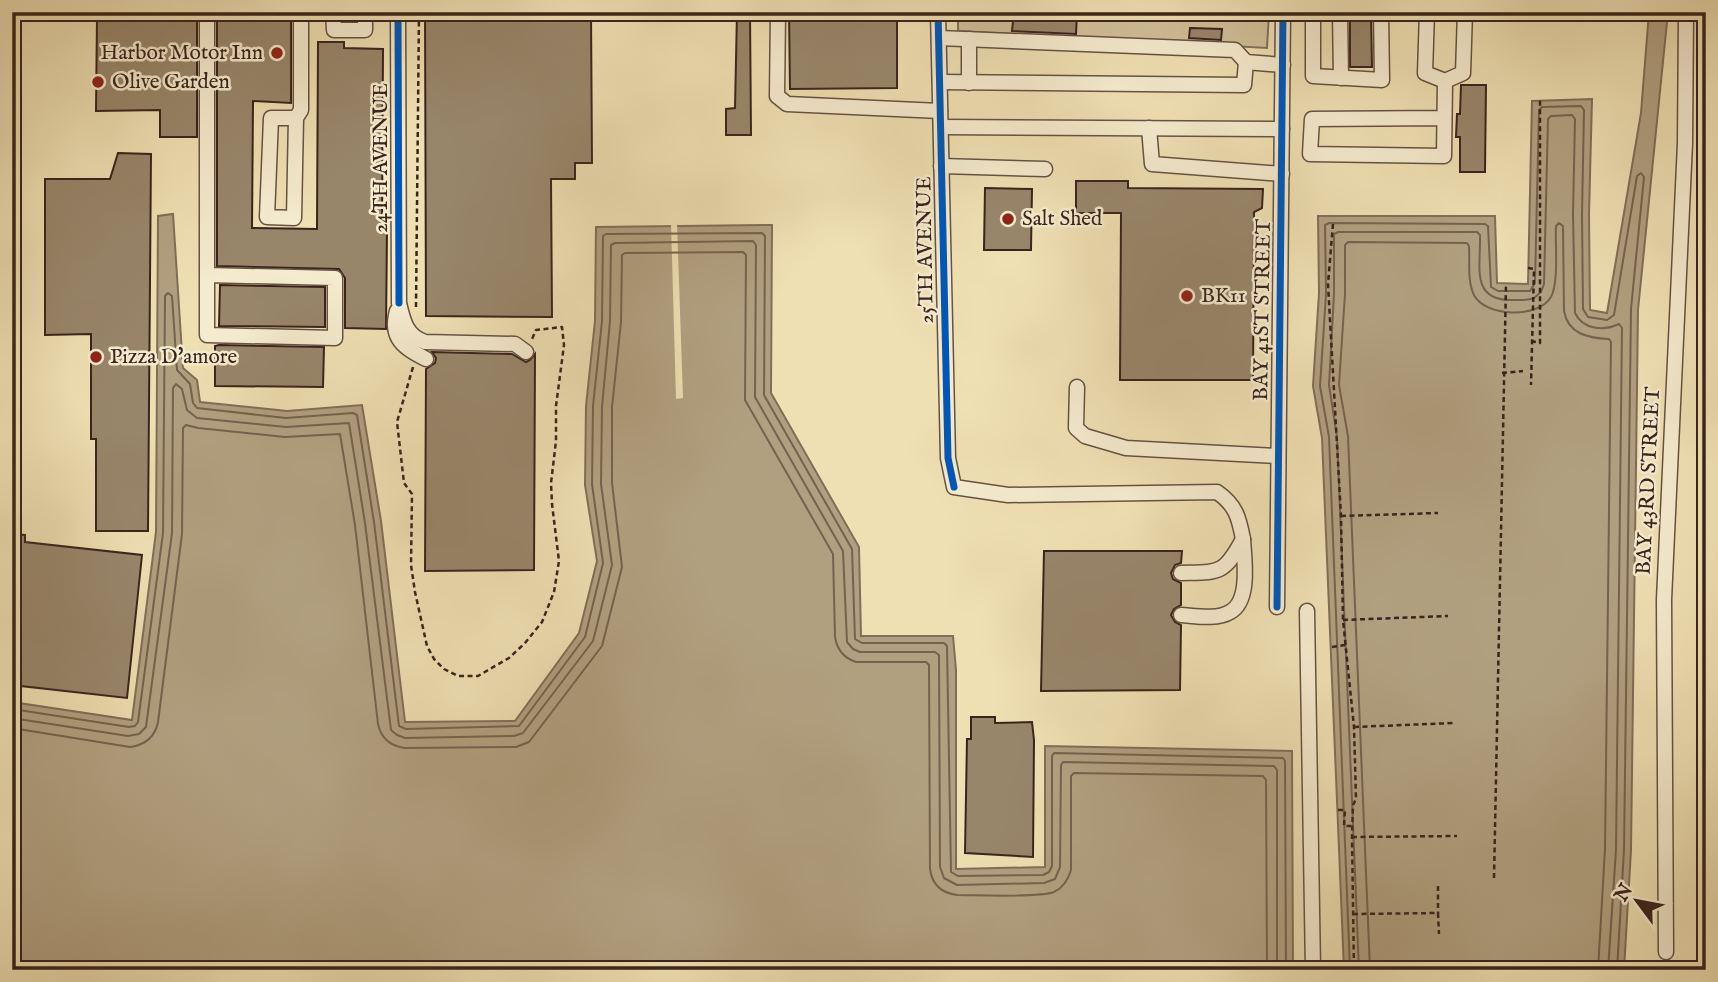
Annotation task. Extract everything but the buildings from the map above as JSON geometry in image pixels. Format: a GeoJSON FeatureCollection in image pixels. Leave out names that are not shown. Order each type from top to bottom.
{"type":"FeatureCollection","features":[{"type":"Feature","properties":{"kind":"street"},"geometry":{"type":"LineString","coordinates":[[206,12],[207,335],[335,338],[335,278],[207,275]]}},
{"type":"Feature","properties":{"kind":"street"},"geometry":{"type":"LineString","coordinates":[[296,118],[271,118],[267,217],[295,218],[296,118],[301,110],[301,12]]}},
{"type":"Feature","properties":{"kind":"street"},"geometry":{"type":"LineString","coordinates":[[333,12],[334,30],[365,30],[365,12]]}},
{"type":"Feature","properties":{"kind":"street","name":"24TH AVENUE"},"geometry":{"type":"LineString","coordinates":[[398,12],[399,303],[404,324],[415,339],[425,342],[515,344],[526,352]]}},
{"type":"Feature","properties":{"kind":"street"},"geometry":{"type":"LineString","coordinates":[[778,12],[777,96],[787,104],[940,111]]}},
{"type":"Feature","properties":{"kind":"street","name":"25TH AVENUE"},"geometry":{"type":"LineString","coordinates":[[938,12],[948,458],[954,486],[1008,495],[1217,492],[1236,510],[1243,539]]}},
{"type":"Feature","properties":{"kind":"street","name":"BAY 41ST STREET"},"geometry":{"type":"LineString","coordinates":[[1277,607],[1283,12]]}},
{"type":"Feature","properties":{"kind":"street"},"geometry":{"type":"LineString","coordinates":[[1313,12],[1313,76],[1382,80],[1381,12]]}},
{"type":"Feature","properties":{"kind":"street"},"geometry":{"type":"LineString","coordinates":[[1340,12],[1340,78]]}},
{"type":"Feature","properties":{"kind":"street"},"geometry":{"type":"LineString","coordinates":[[1427,12],[1425,73],[1445,81],[1463,73],[1465,12]]}},
{"type":"Feature","properties":{"kind":"street","name":"BAY 43RD STREET"},"geometry":{"type":"LineString","coordinates":[[1665,952],[1664,600],[1685,144],[1686,12]]}},
{"type":"Feature","properties":{"kind":"street"},"geometry":{"type":"LineString","coordinates":[[939,38],[1236,50],[1246,62],[1244,85],[940,82]]}},
{"type":"Feature","properties":{"kind":"street"},"geometry":{"type":"LineString","coordinates":[[969,39],[969,83]]}},
{"type":"Feature","properties":{"kind":"street"},"geometry":{"type":"LineString","coordinates":[[1246,62],[1283,65]]}},
{"type":"Feature","properties":{"kind":"street"},"geometry":{"type":"LineString","coordinates":[[1444,118],[1312,119],[1310,154],[1444,156],[1445,81]]}},
{"type":"Feature","properties":{"kind":"street"},"geometry":{"type":"LineString","coordinates":[[941,127],[1282,129]]}},
{"type":"Feature","properties":{"kind":"street"},"geometry":{"type":"LineString","coordinates":[[1149,128],[1153,164],[1282,174]]}},
{"type":"Feature","properties":{"kind":"street"},"geometry":{"type":"LineString","coordinates":[[941,166],[1045,169]]}},
{"type":"Feature","properties":{"kind":"street"},"geometry":{"type":"LineString","coordinates":[[399,303],[394,320],[398,338],[407,350],[420,360]]}},
{"type":"Feature","properties":{"kind":"street"},"geometry":{"type":"LineString","coordinates":[[1077,387],[1076,428],[1085,436],[1126,448],[1278,456]]}},
{"type":"Feature","properties":{"kind":"street"},"geometry":{"type":"LineString","coordinates":[[1181,573],[1217,572],[1228,563],[1243,539]]}},
{"type":"Feature","properties":{"kind":"street"},"geometry":{"type":"LineString","coordinates":[[1181,615],[1217,616],[1230,612],[1237,606],[1245,580],[1243,539]]}},
{"type":"Feature","properties":{"kind":"street"},"geometry":{"type":"LineString","coordinates":[[1307,611],[1313,970]]}},
{"type":"Feature","properties":{"kind":"path"},"geometry":{"type":"LineString","coordinates":[[415,318],[419,12]]}},
{"type":"Feature","properties":{"kind":"path"},"geometry":{"type":"LineString","coordinates":[[1531,341],[1540,343],[1540,100]]}},
{"type":"Feature","properties":{"kind":"path"},"geometry":{"type":"LineString","coordinates":[[1333,224],[1328,284],[1341,516],[1343,620],[1354,727],[1354,970]]}},
{"type":"Feature","properties":{"kind":"path"},"geometry":{"type":"LineString","coordinates":[[1528,268],[1534,269],[1531,385]]}},
{"type":"Feature","properties":{"kind":"path"},"geometry":{"type":"LineString","coordinates":[[1494,878],[1506,284]]}},
{"type":"Feature","properties":{"kind":"path"},"geometry":{"type":"LineString","coordinates":[[420,360],[397,422],[404,483],[412,494],[411,565],[415,592],[427,646],[434,659],[444,669],[458,676],[478,676],[509,658],[542,622],[554,592],[559,561],[551,483],[556,441],[556,406],[563,355],[562,327],[536,330],[526,352]]}},
{"type":"Feature","properties":{"kind":"path"},"geometry":{"type":"LineString","coordinates":[[1503,373],[1522,371]]}},
{"type":"Feature","properties":{"kind":"path"},"geometry":{"type":"LineString","coordinates":[[1341,516],[1438,513]]}},
{"type":"Feature","properties":{"kind":"path"},"geometry":{"type":"LineString","coordinates":[[1343,620],[1448,616]]}},
{"type":"Feature","properties":{"kind":"path"},"geometry":{"type":"LineString","coordinates":[[1332,646],[1345,645]]}},
{"type":"Feature","properties":{"kind":"path"},"geometry":{"type":"LineString","coordinates":[[1354,727],[1454,723]]}},
{"type":"Feature","properties":{"kind":"path"},"geometry":{"type":"LineString","coordinates":[[1338,810],[1345,810],[1344,826],[1353,826]]}},
{"type":"Feature","properties":{"kind":"path"},"geometry":{"type":"LineString","coordinates":[[1352,837],[1457,836]]}},
{"type":"Feature","properties":{"kind":"path"},"geometry":{"type":"LineString","coordinates":[[1438,886],[1439,934]]}},
{"type":"Feature","properties":{"kind":"path"},"geometry":{"type":"LineString","coordinates":[[1353,914],[1438,913]]}},
{"type":"Feature","properties":{"kind":"shaded area"},"geometry":{"type":"Polygon","coordinates":[[[958,12],[1269,12],[1267,48],[958,31],[958,12]]]}},
{"type":"Feature","properties":{"kind":"water"},"geometry":{"type":"Polygon","coordinates":[[[1649,12],[1668,12],[1638,310],[1631,850],[1624,970],[1344,970],[1322,438],[1313,386],[1319,293],[1318,216],[1495,216],[1497,283],[1528,284],[1532,101],[1592,99],[1590,310],[1607,313],[1641,113],[1649,12]]]}},
{"type":"Feature","properties":{"kind":"water"},"geometry":{"type":"Polygon","coordinates":[[[173,214],[183,368],[197,380],[200,402],[287,411],[362,405],[381,521],[405,722],[515,721],[579,633],[597,561],[585,485],[586,406],[595,321],[596,227],[772,225],[771,393],[859,547],[861,636],[953,636],[956,670],[956,869],[1045,867],[1045,746],[1292,751],[1293,970],[12,970],[12,702],[132,720],[156,532],[158,216],[173,214]]]}},
{"type":"Feature","properties":{"kind":"pier"},"geometry":{"type":"Polygon","coordinates":[[[671,223],[677,223],[683,398],[676,399],[671,223]]]}},
{"type":"Feature","properties":{"kind":"cycle path"},"geometry":{"type":"LineString","coordinates":[[398,12],[399,303]]}},
{"type":"Feature","properties":{"kind":"cycle path"},"geometry":{"type":"LineString","coordinates":[[938,12],[948,458],[954,487]]}},
{"type":"Feature","properties":{"kind":"cycle path"},"geometry":{"type":"LineString","coordinates":[[1277,607],[1283,12]]}},
{"type":"Feature","properties":{"kind":"place","name":"Harbor Motor Inn"},"geometry":{"type":"Point","coordinates":[277,53]}},
{"type":"Feature","properties":{"kind":"place","name":"Olive Garden"},"geometry":{"type":"Point","coordinates":[98,82]}},
{"type":"Feature","properties":{"kind":"place","name":"Salt Shed"},"geometry":{"type":"Point","coordinates":[1008,219]}},
{"type":"Feature","properties":{"kind":"place","name":"BK11"},"geometry":{"type":"Point","coordinates":[1187,296]}},
{"type":"Feature","properties":{"kind":"place","name":"Pizza D'amore"},"geometry":{"type":"Point","coordinates":[96,357]}}]}
